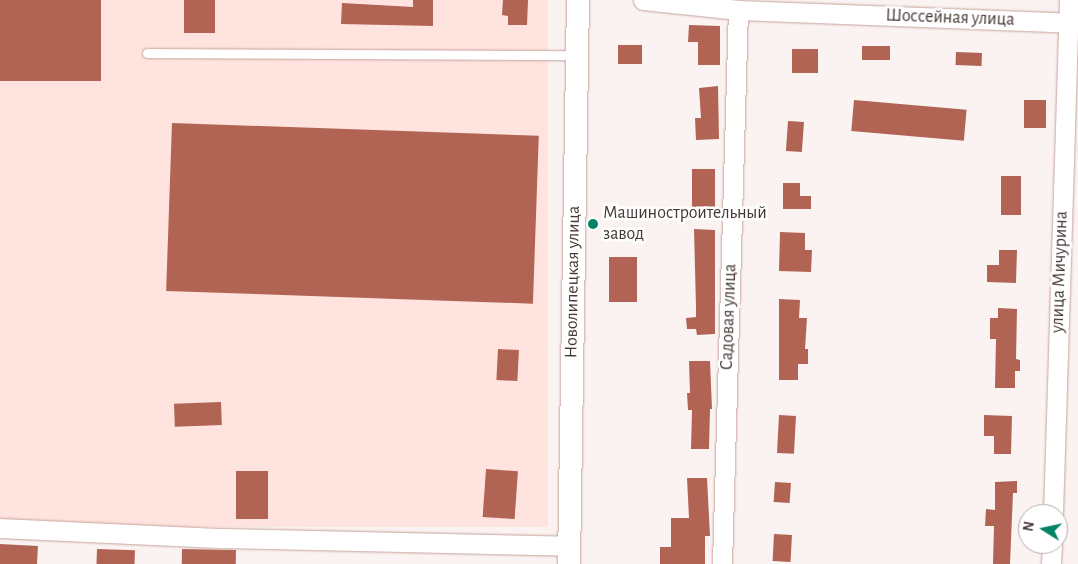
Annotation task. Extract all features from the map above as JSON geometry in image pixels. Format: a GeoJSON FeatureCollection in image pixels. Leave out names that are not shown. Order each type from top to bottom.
{"type":"FeatureCollection","features":[{"type":"Feature","properties":{"kind":"street","name":"Новолипецкая улица"},"geometry":{"type":"LineString","coordinates":[[569,555],[578,0]]}},
{"type":"Feature","properties":{"kind":"street","name":"Шоссейная улица"},"geometry":{"type":"LineString","coordinates":[[643,0],[738,10],[1073,23]]}},
{"type":"Feature","properties":{"kind":"street","name":"улица Мичурина"},"geometry":{"type":"LineString","coordinates":[[1053,504],[1072,90],[1073,23],[1069,0]]}},
{"type":"Feature","properties":{"kind":"street","name":"Садовая улица"},"geometry":{"type":"LineString","coordinates":[[722,564],[738,10]]}},
{"type":"Feature","properties":{"kind":"street"},"geometry":{"type":"LineString","coordinates":[[0,528],[569,555]]}},
{"type":"Feature","properties":{"kind":"lane"},"geometry":{"type":"LineString","coordinates":[[147,53],[577,55]]}},
{"type":"Feature","properties":{"kind":"shaded area"},"geometry":{"type":"Polygon","coordinates":[[[0,0],[548,0],[548,527],[0,527],[0,0]]]}},
{"type":"Feature","properties":{"kind":"building"},"geometry":{"type":"Polygon","coordinates":[[[0,0],[101,0],[101,81],[0,81],[0,0]]]}},
{"type":"Feature","properties":{"kind":"building"},"geometry":{"type":"Polygon","coordinates":[[[184,0],[215,0],[215,33],[184,33],[184,0]]]}},
{"type":"Feature","properties":{"kind":"building"},"geometry":{"type":"Polygon","coordinates":[[[413,0],[433,0],[433,26],[341,24],[342,3],[413,7],[413,0]]]}},
{"type":"Feature","properties":{"kind":"building"},"geometry":{"type":"Polygon","coordinates":[[[503,0],[528,0],[527,25],[508,25],[508,16],[502,15],[503,0]]]}},
{"type":"Feature","properties":{"kind":"building"},"geometry":{"type":"Polygon","coordinates":[[[689,25],[720,26],[720,65],[698,65],[698,42],[688,42],[689,25]]]}},
{"type":"Feature","properties":{"kind":"building"},"geometry":{"type":"Polygon","coordinates":[[[618,45],[642,45],[642,64],[618,64],[618,45]]]}},
{"type":"Feature","properties":{"kind":"building"},"geometry":{"type":"Polygon","coordinates":[[[862,46],[890,46],[890,60],[862,60],[862,46]]]}},
{"type":"Feature","properties":{"kind":"building"},"geometry":{"type":"Polygon","coordinates":[[[792,49],[818,49],[818,73],[792,73],[792,49]]]}},
{"type":"Feature","properties":{"kind":"building"},"geometry":{"type":"Polygon","coordinates":[[[956,52],[982,53],[982,66],[956,65],[956,52]]]}},
{"type":"Feature","properties":{"kind":"building"},"geometry":{"type":"Polygon","coordinates":[[[718,86],[719,139],[696,140],[695,118],[701,118],[699,88],[718,86]]]}},
{"type":"Feature","properties":{"kind":"building"},"geometry":{"type":"Polygon","coordinates":[[[854,100],[967,110],[964,141],[851,131],[854,100]]]}},
{"type":"Feature","properties":{"kind":"building"},"geometry":{"type":"Polygon","coordinates":[[[1024,100],[1046,100],[1046,128],[1024,128],[1024,100]]]}},
{"type":"Feature","properties":{"kind":"building"},"geometry":{"type":"Polygon","coordinates":[[[788,121],[804,122],[802,152],[786,151],[788,121]]]}},
{"type":"Feature","properties":{"kind":"building"},"geometry":{"type":"Polygon","coordinates":[[[172,123],[539,136],[533,304],[166,291],[172,123]]]}},
{"type":"Feature","properties":{"kind":"building"},"geometry":{"type":"Polygon","coordinates":[[[692,169],[715,169],[715,207],[692,207],[692,169]]]}},
{"type":"Feature","properties":{"kind":"building"},"geometry":{"type":"Polygon","coordinates":[[[1001,176],[1021,176],[1021,215],[1001,215],[1001,176]]]}},
{"type":"Feature","properties":{"kind":"building"},"geometry":{"type":"Polygon","coordinates":[[[783,183],[800,183],[800,196],[811,196],[811,209],[783,209],[783,183]]]}},
{"type":"Feature","properties":{"kind":"building"},"geometry":{"type":"Polygon","coordinates":[[[694,229],[715,230],[715,334],[697,335],[696,329],[687,329],[686,318],[696,317],[694,229]]]}},
{"type":"Feature","properties":{"kind":"building"},"geometry":{"type":"Polygon","coordinates":[[[780,232],[805,233],[805,250],[812,250],[811,272],[779,271],[780,232]]]}},
{"type":"Feature","properties":{"kind":"building"},"geometry":{"type":"Polygon","coordinates":[[[999,250],[1017,250],[1016,283],[987,282],[987,265],[999,265],[999,250]]]}},
{"type":"Feature","properties":{"kind":"building"},"geometry":{"type":"Polygon","coordinates":[[[609,257],[637,257],[637,302],[609,302],[609,257]]]}},
{"type":"Feature","properties":{"kind":"building"},"geometry":{"type":"Polygon","coordinates":[[[779,299],[800,300],[799,318],[807,318],[805,349],[808,349],[808,364],[798,364],[798,380],[779,380],[779,299]]]}},
{"type":"Feature","properties":{"kind":"building"},"geometry":{"type":"Polygon","coordinates":[[[998,308],[1017,309],[1016,359],[1020,360],[1020,371],[1015,371],[1015,388],[995,388],[996,339],[990,339],[990,318],[998,318],[998,308]]]}},
{"type":"Feature","properties":{"kind":"building"},"geometry":{"type":"Polygon","coordinates":[[[498,349],[519,350],[517,381],[496,380],[498,349]]]}},
{"type":"Feature","properties":{"kind":"building"},"geometry":{"type":"Polygon","coordinates":[[[689,361],[710,361],[712,409],[710,409],[709,449],[691,449],[692,410],[688,410],[687,393],[690,393],[689,361]]]}},
{"type":"Feature","properties":{"kind":"building"},"geometry":{"type":"Polygon","coordinates":[[[221,402],[222,425],[175,427],[174,404],[221,402]]]}},
{"type":"Feature","properties":{"kind":"building"},"geometry":{"type":"Polygon","coordinates":[[[779,415],[796,416],[794,454],[777,453],[779,415]]]}},
{"type":"Feature","properties":{"kind":"building"},"geometry":{"type":"Polygon","coordinates":[[[984,415],[1012,416],[1011,454],[994,454],[994,436],[984,436],[984,415]]]}},
{"type":"Feature","properties":{"kind":"building"},"geometry":{"type":"Polygon","coordinates":[[[486,469],[518,471],[515,519],[483,517],[486,469]]]}},
{"type":"Feature","properties":{"kind":"building"},"geometry":{"type":"Polygon","coordinates":[[[236,471],[268,471],[268,519],[236,519],[236,471]]]}},
{"type":"Feature","properties":{"kind":"building"},"geometry":{"type":"Polygon","coordinates":[[[687,478],[707,478],[710,536],[705,536],[705,564],[660,564],[660,547],[671,547],[671,518],[689,518],[687,478]]]}},
{"type":"Feature","properties":{"kind":"building"},"geometry":{"type":"Polygon","coordinates":[[[1017,481],[1017,493],[1013,493],[1010,564],[993,564],[994,526],[985,526],[986,509],[995,510],[995,482],[1017,481]]]}},
{"type":"Feature","properties":{"kind":"building"},"geometry":{"type":"Polygon","coordinates":[[[775,482],[791,483],[790,503],[774,502],[775,482]]]}},
{"type":"Feature","properties":{"kind":"building"},"geometry":{"type":"Polygon","coordinates":[[[774,534],[792,535],[791,562],[773,561],[774,534]]]}},
{"type":"Feature","properties":{"kind":"building"},"geometry":{"type":"Polygon","coordinates":[[[0,544],[38,546],[37,564],[0,564],[0,544]]]}},
{"type":"Feature","properties":{"kind":"building"},"geometry":{"type":"Polygon","coordinates":[[[97,549],[135,550],[134,564],[96,564],[97,549]]]}},
{"type":"Feature","properties":{"kind":"building"},"geometry":{"type":"Polygon","coordinates":[[[182,549],[236,550],[236,564],[182,564],[182,549]]]}},
{"type":"Feature","properties":{"kind":"place","name":"Машиностроительный завод"},"geometry":{"type":"Point","coordinates":[593,224]}}]}
